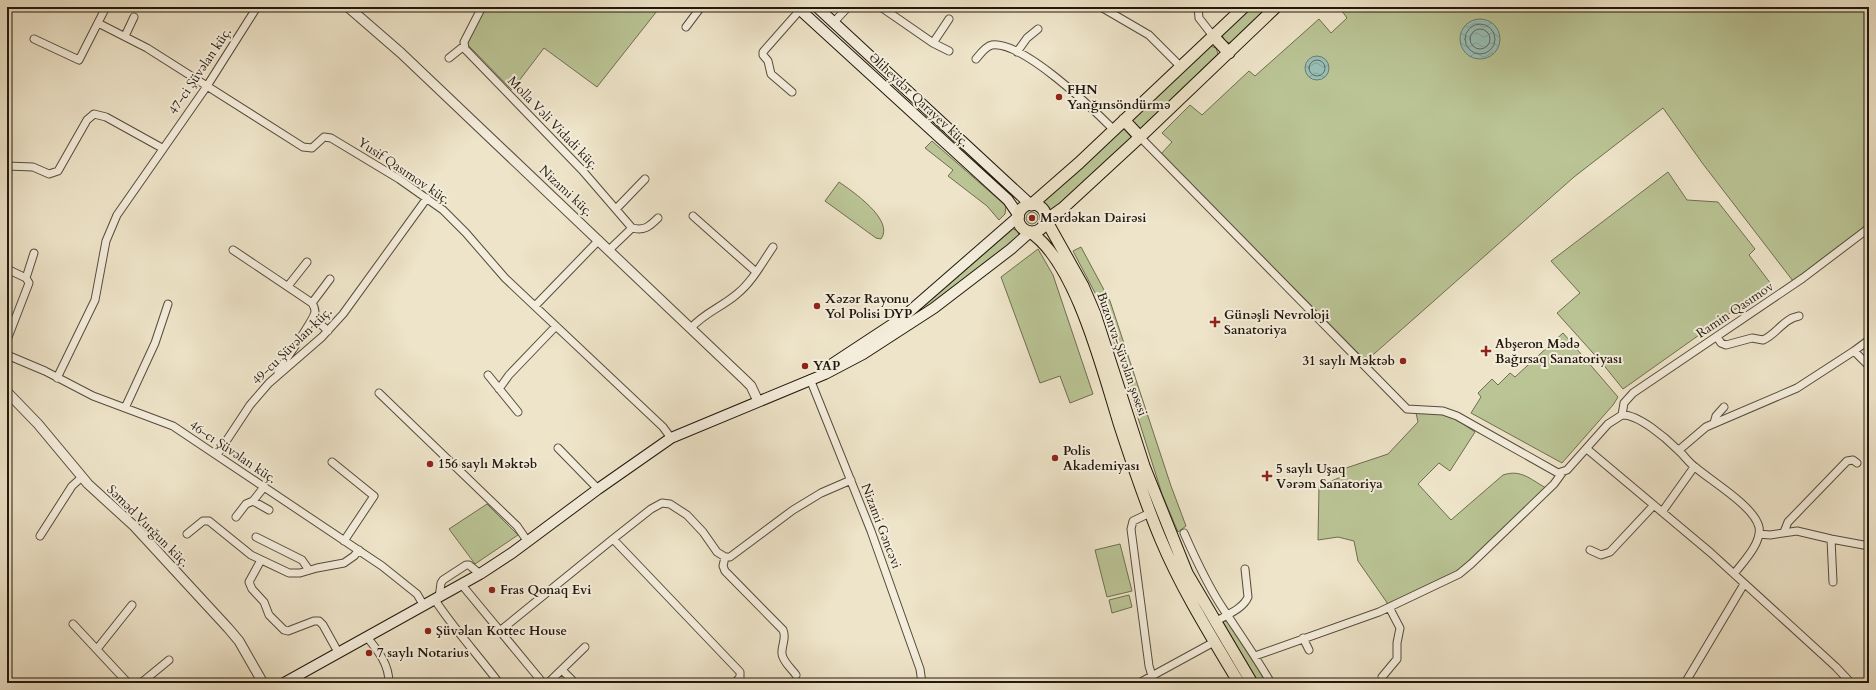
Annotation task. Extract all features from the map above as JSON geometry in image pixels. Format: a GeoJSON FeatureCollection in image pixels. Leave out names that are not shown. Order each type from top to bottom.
{"type":"FeatureCollection","features":[{"type":"Feature","properties":{"kind":"main road","name":"Əliheydər Qarayev küç."},"geometry":{"type":"LineString","coordinates":[[817,7],[1031,205]]}},
{"type":"Feature","properties":{"kind":"main road"},"geometry":{"type":"LineString","coordinates":[[810,379],[902,318],[1019,216],[1023,208],[1031,205],[1114,130],[1244,7]]}},
{"type":"Feature","properties":{"kind":"main road"},"geometry":{"type":"LineString","coordinates":[[284,683],[480,574],[528,542],[598,489],[671,438],[810,379],[838,369],[917,320],[1011,249],[1030,232],[1039,230],[1046,220],[1063,208],[1140,137],[1276,7]]}},
{"type":"Feature","properties":{"kind":"main road","name":"Əliheydər Qarayev küç."},"geometry":{"type":"LineString","coordinates":[[799,8],[1008,200],[1019,216]]}},
{"type":"Feature","properties":{"kind":"main road"},"geometry":{"type":"LineString","coordinates":[[1213,36],[1229,53]]}},
{"type":"Feature","properties":{"kind":"main road"},"geometry":{"type":"LineString","coordinates":[[919,118],[927,109]]}},
{"type":"Feature","properties":{"kind":"main road"},"geometry":{"type":"LineString","coordinates":[[1124,120],[1140,137]]}},
{"type":"Feature","properties":{"kind":"main road"},"geometry":{"type":"LineString","coordinates":[[1031,205],[1042,209],[1046,220]]}},
{"type":"Feature","properties":{"kind":"main road"},"geometry":{"type":"LineString","coordinates":[[1019,216],[1019,221],[1023,228],[1043,242],[1050,251],[1074,292],[1090,334],[1150,512],[1180,583],[1239,683]]}},
{"type":"Feature","properties":{"kind":"main road","name":"Buzonva-Şüvəlan şosesi"},"geometry":{"type":"LineString","coordinates":[[1046,220],[1083,286],[1095,314],[1144,466],[1187,573],[1252,683]]}},
{"type":"Feature","properties":{"kind":"street"},"geometry":{"type":"LineString","coordinates":[[34,39],[79,60],[106,7]]}},
{"type":"Feature","properties":{"kind":"street","name":"47-ci Şüvəlan küç."},"geometry":{"type":"LineString","coordinates":[[57,378],[95,300],[100,280],[102,256],[112,226],[122,207],[136,189],[162,148],[206,86],[257,7]]}},
{"type":"Feature","properties":{"kind":"street","name":"Nizami küç."},"geometry":{"type":"LineString","coordinates":[[348,7],[401,53],[749,383],[758,401]]}},
{"type":"Feature","properties":{"kind":"street"},"geometry":{"type":"LineString","coordinates":[[449,58],[464,46],[464,42],[482,7]]}},
{"type":"Feature","properties":{"kind":"street"},"geometry":{"type":"LineString","coordinates":[[686,26],[701,7]]}},
{"type":"Feature","properties":{"kind":"street"},"geometry":{"type":"LineString","coordinates":[[834,22],[848,7]]}},
{"type":"Feature","properties":{"kind":"street"},"geometry":{"type":"LineString","coordinates":[[881,7],[933,43],[949,51]]}},
{"type":"Feature","properties":{"kind":"street"},"geometry":{"type":"LineString","coordinates":[[1101,7],[1149,35],[1180,66]]}},
{"type":"Feature","properties":{"kind":"street"},"geometry":{"type":"LineString","coordinates":[[1198,7],[1199,18],[1213,36]]}},
{"type":"Feature","properties":{"kind":"street"},"geometry":{"type":"LineString","coordinates":[[792,92],[772,74],[768,61],[763,56],[763,52],[799,8]]}},
{"type":"Feature","properties":{"kind":"street"},"geometry":{"type":"LineString","coordinates":[[125,36],[134,17]]}},
{"type":"Feature","properties":{"kind":"street"},"geometry":{"type":"LineString","coordinates":[[933,43],[949,19]]}},
{"type":"Feature","properties":{"kind":"street","name":"Yusif Qasımov küç."},"geometry":{"type":"LineString","coordinates":[[98,23],[125,36],[303,147],[312,148],[324,137],[331,138],[427,198],[459,225],[500,273],[663,427],[671,438]]}},
{"type":"Feature","properties":{"kind":"street"},"geometry":{"type":"LineString","coordinates":[[1017,52],[1026,38],[1038,29]]}},
{"type":"Feature","properties":{"kind":"street"},"geometry":{"type":"LineString","coordinates":[[976,59],[988,47],[993,45],[1017,52],[1050,73],[1078,95],[1114,130]]}},
{"type":"Feature","properties":{"kind":"street","name":"Molla Vəli Vidadi küç."},"geometry":{"type":"LineString","coordinates":[[464,46],[468,53],[582,170],[632,228]]}},
{"type":"Feature","properties":{"kind":"street"},"geometry":{"type":"LineString","coordinates":[[7,166],[33,167],[49,174],[58,171],[87,120],[94,114],[106,117],[162,148]]}},
{"type":"Feature","properties":{"kind":"street"},"geometry":{"type":"LineString","coordinates":[[1140,137],[1404,407],[1412,410],[1436,410],[1450,413],[1554,472],[1562,473]]}},
{"type":"Feature","properties":{"kind":"street"},"geometry":{"type":"LineString","coordinates":[[616,209],[645,178]]}},
{"type":"Feature","properties":{"kind":"street","name":"49-cu Şüvəlan küç."},"geometry":{"type":"LineString","coordinates":[[217,455],[254,400],[277,375],[328,331],[343,314],[427,198]]}},
{"type":"Feature","properties":{"kind":"street"},"geometry":{"type":"LineString","coordinates":[[693,216],[756,272]]}},
{"type":"Feature","properties":{"kind":"street"},"geometry":{"type":"LineString","coordinates":[[610,250],[632,228],[646,228],[658,218]]}},
{"type":"Feature","properties":{"kind":"street","name":"Ramin Qasımov"},"geometry":{"type":"LineString","coordinates":[[1622,415],[1624,403],[1633,393],[1804,278],[1869,228]]}},
{"type":"Feature","properties":{"kind":"street"},"geometry":{"type":"LineString","coordinates":[[535,306],[599,240]]}},
{"type":"Feature","properties":{"kind":"street"},"geometry":{"type":"LineString","coordinates":[[691,328],[702,316],[738,294],[756,272],[773,247]]}},
{"type":"Feature","properties":{"kind":"street"},"geometry":{"type":"LineString","coordinates":[[233,250],[312,303],[315,311],[313,318],[288,355],[277,375]]}},
{"type":"Feature","properties":{"kind":"street"},"geometry":{"type":"LineString","coordinates":[[26,278],[34,253]]}},
{"type":"Feature","properties":{"kind":"street"},"geometry":{"type":"LineString","coordinates":[[288,286],[307,262]]}},
{"type":"Feature","properties":{"kind":"street"},"geometry":{"type":"LineString","coordinates":[[7,269],[26,278],[29,283],[7,340]]}},
{"type":"Feature","properties":{"kind":"street"},"geometry":{"type":"LineString","coordinates":[[312,303],[330,279]]}},
{"type":"Feature","properties":{"kind":"street"},"geometry":{"type":"LineString","coordinates":[[125,408],[155,343],[168,304]]}},
{"type":"Feature","properties":{"kind":"street"},"geometry":{"type":"LineString","coordinates":[[1717,337],[1721,343],[1726,345],[1752,338],[1763,340],[1786,321],[1799,316]]}},
{"type":"Feature","properties":{"kind":"street"},"geometry":{"type":"LineString","coordinates":[[313,318],[328,331]]}},
{"type":"Feature","properties":{"kind":"street"},"geometry":{"type":"LineString","coordinates":[[499,389],[509,375],[556,326]]}},
{"type":"Feature","properties":{"kind":"street"},"geometry":{"type":"LineString","coordinates":[[1679,450],[1701,431],[1714,423],[1785,394],[1816,377],[1869,340]]}},
{"type":"Feature","properties":{"kind":"street"},"geometry":{"type":"LineString","coordinates":[[1854,351],[1869,366]]}},
{"type":"Feature","properties":{"kind":"street","name":"46-cı Şüvəlan küç."},"geometry":{"type":"LineString","coordinates":[[7,355],[85,392],[169,424],[359,550],[408,586],[417,594],[424,606]]}},
{"type":"Feature","properties":{"kind":"street"},"geometry":{"type":"LineString","coordinates":[[488,375],[518,412]]}},
{"type":"Feature","properties":{"kind":"street","name":"Nizami Gəncəvi"},"geometry":{"type":"LineString","coordinates":[[810,379],[851,480],[920,669],[922,683]]}},
{"type":"Feature","properties":{"kind":"street","name":"Səməd Vurğun küç."},"geometry":{"type":"LineString","coordinates":[[7,392],[38,424],[82,477],[134,526],[228,628],[239,641],[263,683]]}},
{"type":"Feature","properties":{"kind":"street"},"geometry":{"type":"LineString","coordinates":[[380,393],[517,526],[528,542]]}},
{"type":"Feature","properties":{"kind":"street"},"geometry":{"type":"LineString","coordinates":[[1714,423],[1716,416],[1724,407]]}},
{"type":"Feature","properties":{"kind":"street"},"geometry":{"type":"LineString","coordinates":[[1255,656],[1368,616],[1463,571],[1554,484],[1562,473],[1567,470],[1608,424],[1622,415],[1630,416],[1639,420],[1679,450],[1694,467],[1715,481],[1748,510],[1758,523],[1759,534],[1753,547],[1734,574]]}},
{"type":"Feature","properties":{"kind":"street"},"geometry":{"type":"LineString","coordinates":[[558,448],[598,489]]}},
{"type":"Feature","properties":{"kind":"street"},"geometry":{"type":"LineString","coordinates":[[1586,449],[1734,574],[1836,667],[1851,683]]}},
{"type":"Feature","properties":{"kind":"street"},"geometry":{"type":"LineString","coordinates":[[1784,532],[1788,522],[1847,461],[1853,460],[1857,463]]}},
{"type":"Feature","properties":{"kind":"street"},"geometry":{"type":"LineString","coordinates":[[332,462],[374,496],[344,541]]}},
{"type":"Feature","properties":{"kind":"street"},"geometry":{"type":"LineString","coordinates":[[1662,512],[1694,467]]}},
{"type":"Feature","properties":{"kind":"street"},"geometry":{"type":"LineString","coordinates":[[40,536],[72,486],[82,477]]}},
{"type":"Feature","properties":{"kind":"street"},"geometry":{"type":"LineString","coordinates":[[501,630],[651,509],[666,503],[674,506],[694,522],[717,552],[725,557],[736,554],[780,519],[813,497],[851,480]]}},
{"type":"Feature","properties":{"kind":"street"},"geometry":{"type":"LineString","coordinates":[[236,517],[246,504],[253,501],[264,487]]}},
{"type":"Feature","properties":{"kind":"street"},"geometry":{"type":"LineString","coordinates":[[253,501],[269,510]]}},
{"type":"Feature","properties":{"kind":"street"},"geometry":{"type":"LineString","coordinates":[[1590,550],[1601,555],[1610,552],[1654,505]]}},
{"type":"Feature","properties":{"kind":"street"},"geometry":{"type":"LineString","coordinates":[[1150,512],[1133,521],[1131,529],[1148,666],[1152,676]]}},
{"type":"Feature","properties":{"kind":"street"},"geometry":{"type":"LineString","coordinates":[[187,534],[203,521],[209,521],[240,547],[261,560],[289,573],[300,573],[344,563],[354,556],[359,550]]}},
{"type":"Feature","properties":{"kind":"street"},"geometry":{"type":"LineString","coordinates":[[1759,534],[1797,531],[1869,546]]}},
{"type":"Feature","properties":{"kind":"street"},"geometry":{"type":"LineString","coordinates":[[1184,533],[1198,565],[1227,615],[1255,656],[1271,683]]}},
{"type":"Feature","properties":{"kind":"street"},"geometry":{"type":"LineString","coordinates":[[256,537],[302,560],[310,570]]}},
{"type":"Feature","properties":{"kind":"street"},"geometry":{"type":"LineString","coordinates":[[613,539],[740,672],[740,677],[735,683]]}},
{"type":"Feature","properties":{"kind":"street"},"geometry":{"type":"LineString","coordinates":[[1830,539],[1834,582]]}},
{"type":"Feature","properties":{"kind":"street"},"geometry":{"type":"LineString","coordinates":[[725,557],[723,566],[725,571],[783,630],[785,639],[782,649],[783,658],[796,675]]}},
{"type":"Feature","properties":{"kind":"street"},"geometry":{"type":"LineString","coordinates":[[261,560],[249,582],[252,589],[264,602],[269,615],[288,632],[314,621],[319,622],[323,625],[338,652]]}},
{"type":"Feature","properties":{"kind":"street"},"geometry":{"type":"LineString","coordinates":[[480,574],[469,565],[466,565],[443,580],[437,599],[452,626],[472,647],[499,683]]}},
{"type":"Feature","properties":{"kind":"street"},"geometry":{"type":"LineString","coordinates":[[1215,622],[1242,606],[1248,597],[1245,569]]}},
{"type":"Feature","properties":{"kind":"street"},"geometry":{"type":"LineString","coordinates":[[1684,683],[1744,584]]}},
{"type":"Feature","properties":{"kind":"street"},"geometry":{"type":"LineString","coordinates":[[462,585],[501,630],[543,683]]}},
{"type":"Feature","properties":{"kind":"street"},"geometry":{"type":"LineString","coordinates":[[97,649],[132,606]]}},
{"type":"Feature","properties":{"kind":"street"},"geometry":{"type":"LineString","coordinates":[[1382,676],[1397,659],[1397,644],[1400,628],[1389,607]]}},
{"type":"Feature","properties":{"kind":"street"},"geometry":{"type":"LineString","coordinates":[[73,624],[128,683]]}},
{"type":"Feature","properties":{"kind":"street"},"geometry":{"type":"LineString","coordinates":[[367,636],[384,659],[387,666],[389,683]]}},
{"type":"Feature","properties":{"kind":"street"},"geometry":{"type":"LineString","coordinates":[[1303,638],[1309,650]]}},
{"type":"Feature","properties":{"kind":"street"},"geometry":{"type":"LineString","coordinates":[[1139,683],[1214,642]]}},
{"type":"Feature","properties":{"kind":"street"},"geometry":{"type":"LineString","coordinates":[[548,683],[585,647]]}},
{"type":"Feature","properties":{"kind":"street"},"geometry":{"type":"LineString","coordinates":[[141,683],[169,660]]}},
{"type":"Feature","properties":{"kind":"street"},"geometry":{"type":"LineString","coordinates":[[562,670],[575,683]]}},
{"type":"Feature","properties":{"kind":"green space"},"geometry":{"type":"Polygon","coordinates":[[[485,7],[651,7],[657,11],[597,87],[544,48],[512,90],[467,44],[485,7]]]}},
{"type":"Feature","properties":{"kind":"green space"},"geometry":{"type":"Polygon","coordinates":[[[1251,7],[1268,7],[1230,43],[1224,41],[1222,34],[1251,7]]]}},
{"type":"Feature","properties":{"kind":"green space"},"geometry":{"type":"Polygon","coordinates":[[[1339,7],[1869,7],[1869,223],[1793,281],[1703,164],[1663,108],[1574,177],[1366,361],[1161,154],[1172,142],[1162,133],[1190,105],[1202,115],[1249,71],[1255,76],[1319,19],[1331,33],[1347,18],[1339,7]]]}},
{"type":"Feature","properties":{"kind":"green space"},"geometry":{"type":"Polygon","coordinates":[[[1210,46],[1216,48],[1218,54],[1140,129],[1131,120],[1210,46]]]}},
{"type":"Feature","properties":{"kind":"green space"},"geometry":{"type":"Polygon","coordinates":[[[1123,128],[1132,138],[1051,211],[1046,208],[1043,202],[1123,128]]]}},
{"type":"Feature","properties":{"kind":"green space"},"geometry":{"type":"Polygon","coordinates":[[[932,141],[1006,206],[1005,214],[999,220],[987,206],[948,176],[953,170],[925,148],[932,141]]]}},
{"type":"Feature","properties":{"kind":"green space"},"geometry":{"type":"Polygon","coordinates":[[[1668,172],[1687,200],[1718,202],[1755,249],[1749,255],[1771,284],[1623,389],[1557,313],[1580,293],[1551,261],[1668,172]]]}},
{"type":"Feature","properties":{"kind":"green space"},"geometry":{"type":"Polygon","coordinates":[[[839,182],[862,199],[877,215],[882,223],[884,231],[881,239],[876,238],[825,201],[839,182]]]}},
{"type":"Feature","properties":{"kind":"green space","name":"Mərdəkan Dairəsi"},"geometry":{"type":"Polygon","coordinates":[[[1030,212],[1034,212],[1038,218],[1034,224],[1030,224],[1026,220],[1026,216],[1030,212]]]}},
{"type":"Feature","properties":{"kind":"green space"},"geometry":{"type":"Polygon","coordinates":[[[1013,229],[1018,231],[1019,236],[918,316],[915,314],[1013,229]]]}},
{"type":"Feature","properties":{"kind":"green space"},"geometry":{"type":"Polygon","coordinates":[[[1081,247],[1110,301],[1171,486],[1186,526],[1178,532],[1162,494],[1104,310],[1073,251],[1081,247]]]}},
{"type":"Feature","properties":{"kind":"green space"},"geometry":{"type":"Polygon","coordinates":[[[1038,249],[1053,275],[1093,394],[1070,403],[1060,376],[1040,383],[1001,277],[1038,249]]]}},
{"type":"Feature","properties":{"kind":"green space"},"geometry":{"type":"Polygon","coordinates":[[[1563,333],[1618,397],[1613,405],[1562,463],[1471,413],[1481,397],[1478,393],[1492,379],[1498,385],[1510,373],[1515,377],[1563,333]]]}},
{"type":"Feature","properties":{"kind":"green space"},"geometry":{"type":"Polygon","coordinates":[[[1416,413],[1442,414],[1454,418],[1475,432],[1450,471],[1439,463],[1418,484],[1451,520],[1503,475],[1509,473],[1520,474],[1530,478],[1546,488],[1461,569],[1388,604],[1358,561],[1354,541],[1338,537],[1318,540],[1319,486],[1341,477],[1340,470],[1388,454],[1418,422],[1416,413]]]}},
{"type":"Feature","properties":{"kind":"green space"},"geometry":{"type":"Polygon","coordinates":[[[487,504],[518,535],[475,564],[449,529],[487,504]]]}},
{"type":"Feature","properties":{"kind":"green space"},"geometry":{"type":"Polygon","coordinates":[[[1120,544],[1132,591],[1107,597],[1095,550],[1120,544]]]}},
{"type":"Feature","properties":{"kind":"green space"},"geometry":{"type":"Polygon","coordinates":[[[1129,595],[1132,607],[1112,613],[1109,600],[1129,595]]]}},
{"type":"Feature","properties":{"kind":"green space"},"geometry":{"type":"Polygon","coordinates":[[[1228,620],[1268,683],[1259,683],[1223,622],[1228,620]]]}},
{"type":"Feature","properties":{"kind":"water"},"geometry":{"type":"Polygon","coordinates":[[[1480,19],[1494,25],[1500,39],[1494,53],[1480,59],[1466,53],[1460,39],[1466,25],[1480,19]]]}},
{"type":"Feature","properties":{"kind":"water"},"geometry":{"type":"Polygon","coordinates":[[[1317,56],[1322,57],[1328,63],[1328,73],[1322,79],[1317,80],[1312,79],[1306,73],[1305,68],[1306,63],[1312,57],[1317,56]]]}},
{"type":"Feature","properties":{"kind":"place","name":"FHN Yanğınsöndürmə"},"geometry":{"type":"Point","coordinates":[1059,97]}},
{"type":"Feature","properties":{"kind":"place","name":"Mərdəkan Dairəsi"},"geometry":{"type":"Point","coordinates":[1032,218]}},
{"type":"Feature","properties":{"kind":"place","name":"Xəzər Rayonu Yol Polisi DYP"},"geometry":{"type":"Point","coordinates":[817,306]}},
{"type":"Feature","properties":{"kind":"place","name":"Günəşli Nevroloji Sanatoriya"},"geometry":{"type":"Point","coordinates":[1215,322]}},
{"type":"Feature","properties":{"kind":"place","name":"Abşeron Mədə Bağırsaq Sanatoriyası"},"geometry":{"type":"Point","coordinates":[1486,351]}},
{"type":"Feature","properties":{"kind":"place","name":"31 saylı Məktəb"},"geometry":{"type":"Point","coordinates":[1403,361]}},
{"type":"Feature","properties":{"kind":"place","name":"YAP"},"geometry":{"type":"Point","coordinates":[805,366]}},
{"type":"Feature","properties":{"kind":"place","name":"Polis Akademiyası"},"geometry":{"type":"Point","coordinates":[1055,458]}},
{"type":"Feature","properties":{"kind":"place","name":"156 saylı Məktəb"},"geometry":{"type":"Point","coordinates":[430,464]}},
{"type":"Feature","properties":{"kind":"place","name":"5 saylı Uşaq Vərəm Sanatoriya"},"geometry":{"type":"Point","coordinates":[1267,476]}},
{"type":"Feature","properties":{"kind":"place","name":"Fras Qonaq Evi"},"geometry":{"type":"Point","coordinates":[492,590]}},
{"type":"Feature","properties":{"kind":"place","name":"Şüvəlan Kottec House"},"geometry":{"type":"Point","coordinates":[428,631]}},
{"type":"Feature","properties":{"kind":"place","name":"7 saylı Notarius"},"geometry":{"type":"Point","coordinates":[369,653]}}]}
